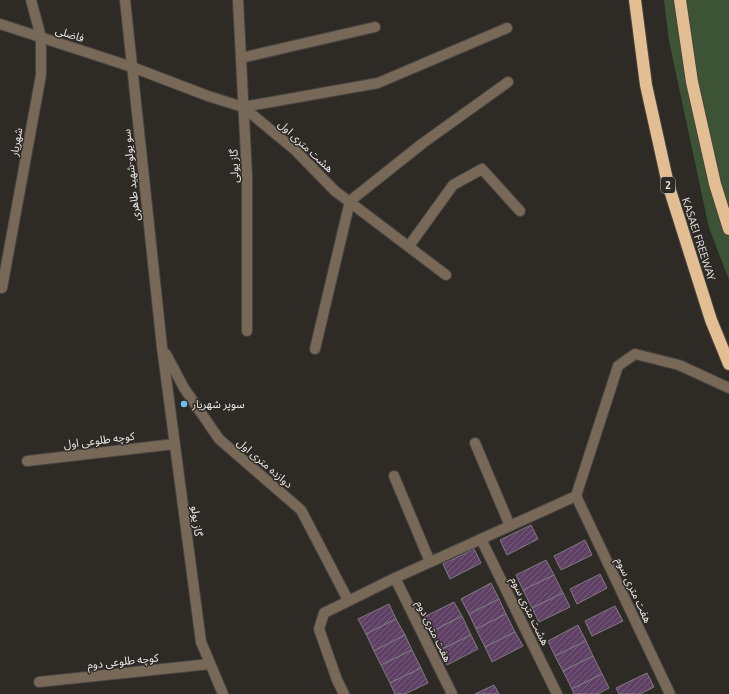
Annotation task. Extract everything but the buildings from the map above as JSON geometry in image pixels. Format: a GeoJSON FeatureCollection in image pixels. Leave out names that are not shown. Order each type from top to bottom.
{"type":"FeatureCollection","features":[{"type":"Feature","properties":{"kind":"highway","name":"KASAEI FREEWAY"},"geometry":{"type":"LineString","coordinates":[[635,0],[646,85],[668,184],[711,320],[729,364]]}},
{"type":"Feature","properties":{"kind":"highway"},"geometry":{"type":"LineString","coordinates":[[680,0],[692,82],[715,184],[729,229]]}},
{"type":"Feature","properties":{"kind":"street","name":"شهریار"},"geometry":{"type":"LineString","coordinates":[[2,288],[41,75],[41,37],[31,0]]}},
{"type":"Feature","properties":{"kind":"street","name":"سو یولو-شهید طاهری"},"geometry":{"type":"LineString","coordinates":[[125,0],[162,347]]}},
{"type":"Feature","properties":{"kind":"street","name":"گاز یولی"},"geometry":{"type":"LineString","coordinates":[[238,0],[247,176],[247,331]]}},
{"type":"Feature","properties":{"kind":"street","name":"فاضلی"},"geometry":{"type":"LineString","coordinates":[[0,24],[132,67]]}},
{"type":"Feature","properties":{"kind":"street"},"geometry":{"type":"LineString","coordinates":[[241,58],[375,27]]}},
{"type":"Feature","properties":{"kind":"street"},"geometry":{"type":"LineString","coordinates":[[244,107],[378,83],[507,28]]}},
{"type":"Feature","properties":{"kind":"street","name":"هشت متری اول"},"geometry":{"type":"LineString","coordinates":[[132,67],[208,96],[244,107],[295,150],[335,190],[446,275]]}},
{"type":"Feature","properties":{"kind":"street"},"geometry":{"type":"LineString","coordinates":[[315,350],[350,201],[423,143],[508,82]]}},
{"type":"Feature","properties":{"kind":"street"},"geometry":{"type":"LineString","coordinates":[[409,246],[453,185],[482,169],[520,211]]}},
{"type":"Feature","properties":{"kind":"street","name":"گاز یولو"},"geometry":{"type":"LineString","coordinates":[[162,347],[201,642],[223,694]]}},
{"type":"Feature","properties":{"kind":"street","name":"دوازده متری اول"},"geometry":{"type":"LineString","coordinates":[[162,347],[184,388],[219,439],[301,510],[348,600]]}},
{"type":"Feature","properties":{"kind":"street"},"geometry":{"type":"LineString","coordinates":[[344,694],[337,680],[319,629],[324,613],[395,578],[576,496],[618,366],[635,354],[679,365],[729,388]]}},
{"type":"Feature","properties":{"kind":"street"},"geometry":{"type":"LineString","coordinates":[[475,443],[510,526]]}},
{"type":"Feature","properties":{"kind":"street","name":"کوچه طلوعی اول"},"geometry":{"type":"LineString","coordinates":[[27,461],[175,444]]}},
{"type":"Feature","properties":{"kind":"street"},"geometry":{"type":"LineString","coordinates":[[394,476],[430,562]]}},
{"type":"Feature","properties":{"kind":"street","name":"هفت متری سوم"},"geometry":{"type":"LineString","coordinates":[[576,496],[670,694]]}},
{"type":"Feature","properties":{"kind":"street","name":"هشت متری سوم"},"geometry":{"type":"LineString","coordinates":[[481,539],[557,694]]}},
{"type":"Feature","properties":{"kind":"street","name":"هفت متری دوم"},"geometry":{"type":"LineString","coordinates":[[395,578],[452,694]]}},
{"type":"Feature","properties":{"kind":"street","name":"کوچه طلوعی دوم"},"geometry":{"type":"LineString","coordinates":[[39,682],[210,664]]}},
{"type":"Feature","properties":{"kind":"green space"},"geometry":{"type":"Polygon","coordinates":[[[664,0],[729,0],[729,280],[709,228],[669,41],[664,0]]]}},
{"type":"Feature","properties":{"kind":"place","name":"سوپر شهریار"},"geometry":{"type":"Point","coordinates":[184,404]}}]}
